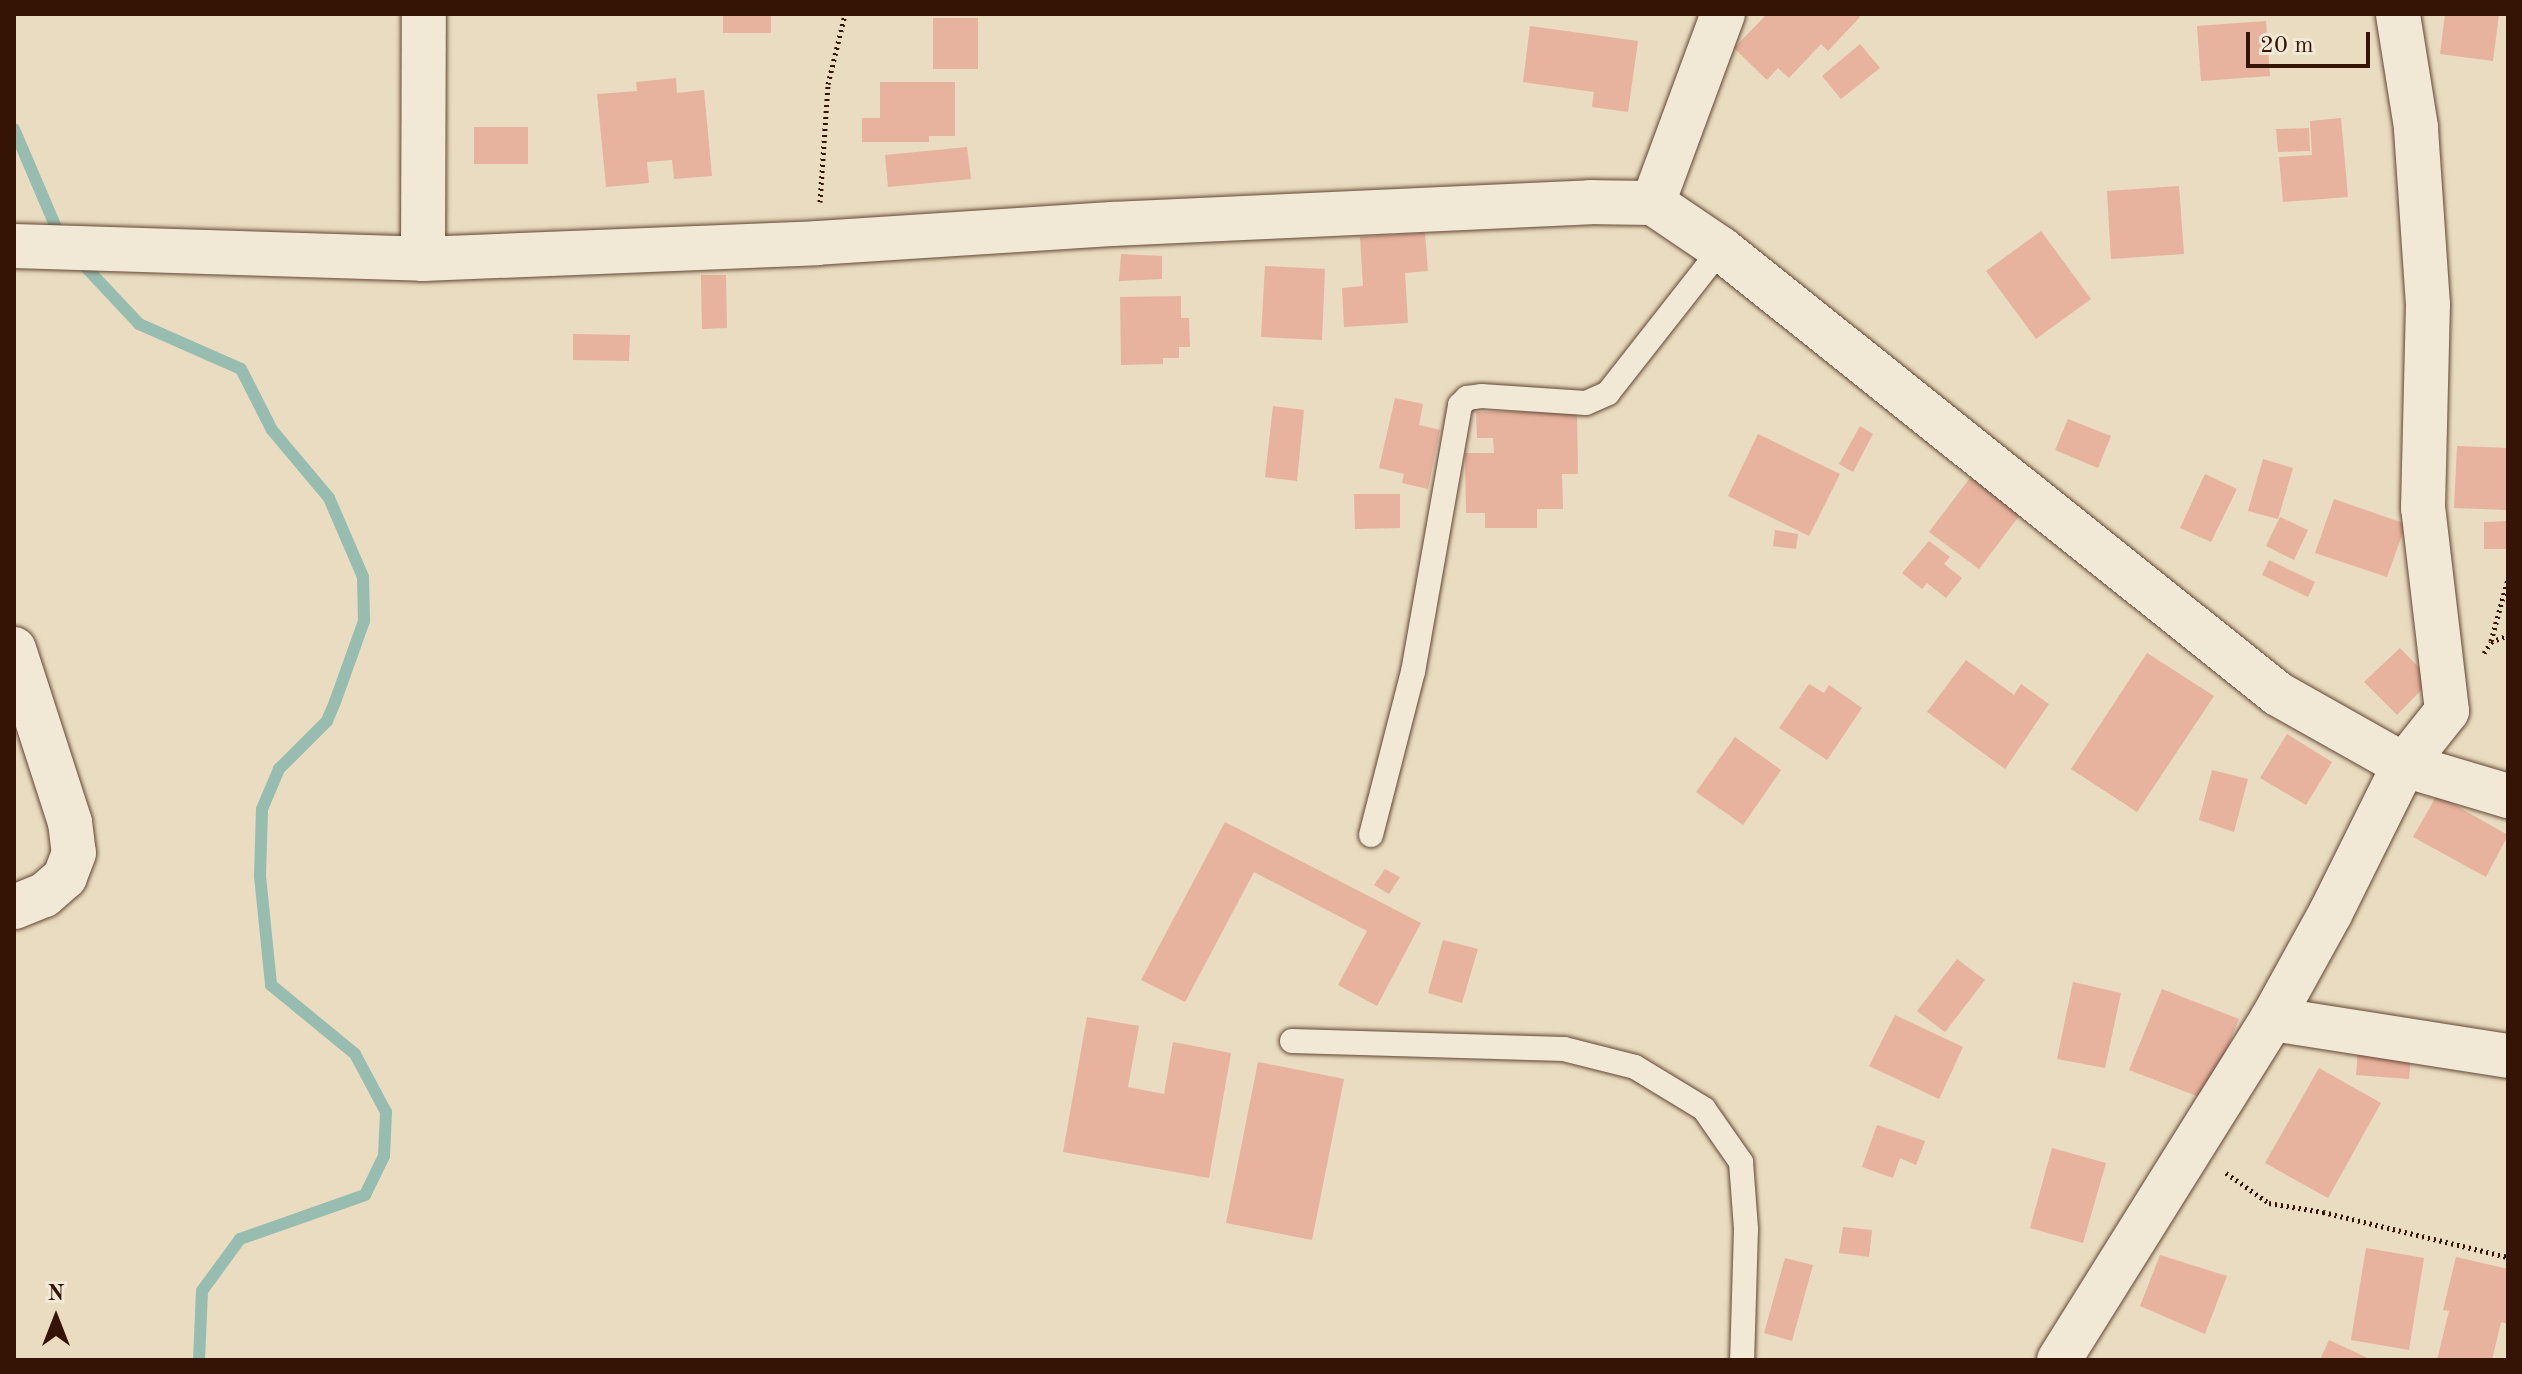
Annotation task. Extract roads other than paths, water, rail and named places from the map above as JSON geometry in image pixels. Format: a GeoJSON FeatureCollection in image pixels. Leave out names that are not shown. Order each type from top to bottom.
{"type":"FeatureCollection","features":[{"type":"Feature","properties":{"kind":"street"},"geometry":{"type":"LineString","coordinates":[[423,259],[424,14]]}},
{"type":"Feature","properties":{"kind":"street"},"geometry":{"type":"LineString","coordinates":[[1653,203],[1723,14]]}},
{"type":"Feature","properties":{"kind":"street"},"geometry":{"type":"LineString","coordinates":[[2059,1360],[2272,1019],[2330,914],[2404,765],[2447,711],[2423,508],[2428,305],[2416,127],[2398,14]]}},
{"type":"Feature","properties":{"kind":"street"},"geometry":{"type":"LineString","coordinates":[[18,246],[423,259],[817,243],[1144,223],[1590,202],[1653,203],[1721,249],[2278,694],[2404,765],[2508,796]]}},
{"type":"Feature","properties":{"kind":"street"},"geometry":{"type":"LineString","coordinates":[[14,649],[70,822],[74,853],[65,877],[44,895],[14,907]]}},
{"type":"Feature","properties":{"kind":"street"},"geometry":{"type":"LineString","coordinates":[[2272,1019],[2508,1056]]}},
{"type":"Feature","properties":{"kind":"lane"},"geometry":{"type":"LineString","coordinates":[[1371,835],[1413,672],[1452,432],[1460,405],[1467,398],[1481,396],[1586,403],[1608,393],[1721,249]]}},
{"type":"Feature","properties":{"kind":"lane"},"geometry":{"type":"LineString","coordinates":[[1292,1041],[1564,1049],[1635,1067],[1704,1109],[1741,1162],[1746,1229],[1742,1360]]}},
{"type":"Feature","properties":{"kind":"waterway"},"geometry":{"type":"LineString","coordinates":[[14,129],[60,237]]}},
{"type":"Feature","properties":{"kind":"waterway"},"geometry":{"type":"LineString","coordinates":[[79,260],[139,324],[241,369],[272,430],[329,498],[363,577],[364,621],[327,721],[279,769],[262,809],[260,876],[271,985],[355,1054],[386,1112],[384,1156],[365,1195],[240,1239],[202,1291],[199,1360]]}}]}
